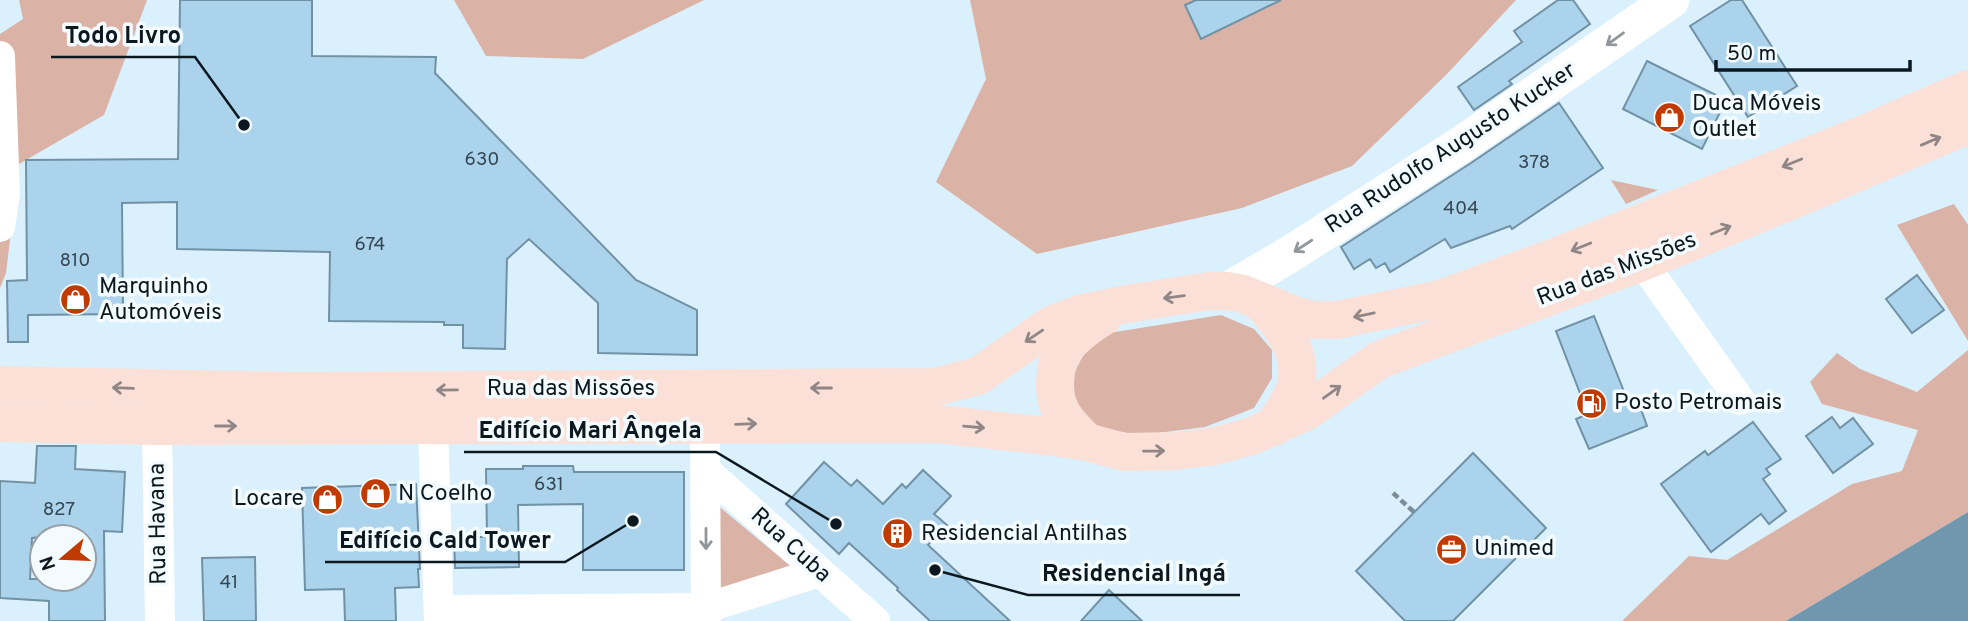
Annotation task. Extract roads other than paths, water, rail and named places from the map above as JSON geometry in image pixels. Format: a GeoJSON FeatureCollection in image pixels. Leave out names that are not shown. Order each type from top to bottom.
{"type":"FeatureCollection","features":[{"type":"Feature","properties":{"kind":"main road","name":"Rua das Missões"},"geometry":{"type":"LineString","coordinates":[[1243,295],[1314,320],[1336,320],[1440,299],[1695,202],[1968,89]]}},
{"type":"Feature","properties":{"kind":"main road","name":"Rua das Missões"},"geometry":{"type":"LineString","coordinates":[[1273,427],[1307,411],[1379,360],[1642,262],[1968,125]]}},
{"type":"Feature","properties":{"kind":"main road"},"geometry":{"type":"LineString","coordinates":[[1209,291],[1243,295],[1278,321],[1292,344],[1297,368],[1296,384],[1273,427],[1215,446],[1176,451],[1124,452],[1087,442],[1069,425],[1058,407],[1054,388],[1057,366],[1065,347],[1088,327],[1121,305],[1209,291]]}},
{"type":"Feature","properties":{"kind":"main road","name":"Rua das Missões"},"geometry":{"type":"LineString","coordinates":[[0,385],[418,391],[935,387],[978,376],[1051,325],[1082,313],[1121,305]]}},
{"type":"Feature","properties":{"kind":"main road"},"geometry":{"type":"LineString","coordinates":[[158,426],[169,408],[192,389]]}},
{"type":"Feature","properties":{"kind":"main road","name":"Rua das Missões"},"geometry":{"type":"LineString","coordinates":[[0,423],[158,426],[938,424],[1087,442]]}},
{"type":"Feature","properties":{"kind":"street","name":"Rua Rudolfo Augusto Kucker"},"geometry":{"type":"LineString","coordinates":[[1243,295],[1287,256],[1459,146],[1671,0]]}},
{"type":"Feature","properties":{"kind":"street"},"geometry":{"type":"LineString","coordinates":[[0,56],[5,194],[0,226]]}},
{"type":"Feature","properties":{"kind":"street"},"geometry":{"type":"LineString","coordinates":[[1642,262],[1740,400]]}},
{"type":"Feature","properties":{"kind":"street"},"geometry":{"type":"LineString","coordinates":[[705,425],[706,614]]}},
{"type":"Feature","properties":{"kind":"street","name":"Rua Havana"},"geometry":{"type":"LineString","coordinates":[[158,426],[160,621]]}},
{"type":"Feature","properties":{"kind":"street"},"geometry":{"type":"LineString","coordinates":[[433,426],[439,616],[706,614],[819,572]]}},
{"type":"Feature","properties":{"kind":"street","name":"Rua Cuba"},"geometry":{"type":"LineString","coordinates":[[705,470],[875,621]]}},
{"type":"Feature","properties":{"kind":"water"},"geometry":{"type":"Polygon","coordinates":[[[1968,512],[1968,621],[1786,621],[1968,512]]]}},
{"type":"Feature","properties":{"kind":"place","name":"Duca Móveis Outlet"},"geometry":{"type":"Point","coordinates":[1669,117]}},
{"type":"Feature","properties":{"kind":"place","name":"Todo Livro"},"geometry":{"type":"Point","coordinates":[244,125]}},
{"type":"Feature","properties":{"kind":"place","name":"Marquinho Automóveis"},"geometry":{"type":"Point","coordinates":[76,300]}},
{"type":"Feature","properties":{"kind":"place","name":"Posto Petromais"},"geometry":{"type":"Point","coordinates":[1591,403]}},
{"type":"Feature","properties":{"kind":"place","name":"N Coelho"},"geometry":{"type":"Point","coordinates":[375,494]}},
{"type":"Feature","properties":{"kind":"place","name":"Locare"},"geometry":{"type":"Point","coordinates":[327,499]}},
{"type":"Feature","properties":{"kind":"place","name":"Edifício Cald Tower"},"geometry":{"type":"Point","coordinates":[633,521]}},
{"type":"Feature","properties":{"kind":"place","name":"Edifício Mari Ângela"},"geometry":{"type":"Point","coordinates":[836,524]}},
{"type":"Feature","properties":{"kind":"place","name":"Residencial Antilhas"},"geometry":{"type":"Point","coordinates":[898,534]}},
{"type":"Feature","properties":{"kind":"place","name":"Unimed"},"geometry":{"type":"Point","coordinates":[1451,549]}},
{"type":"Feature","properties":{"kind":"place","name":"Residencial Ingá"},"geometry":{"type":"Point","coordinates":[935,570]}}]}
